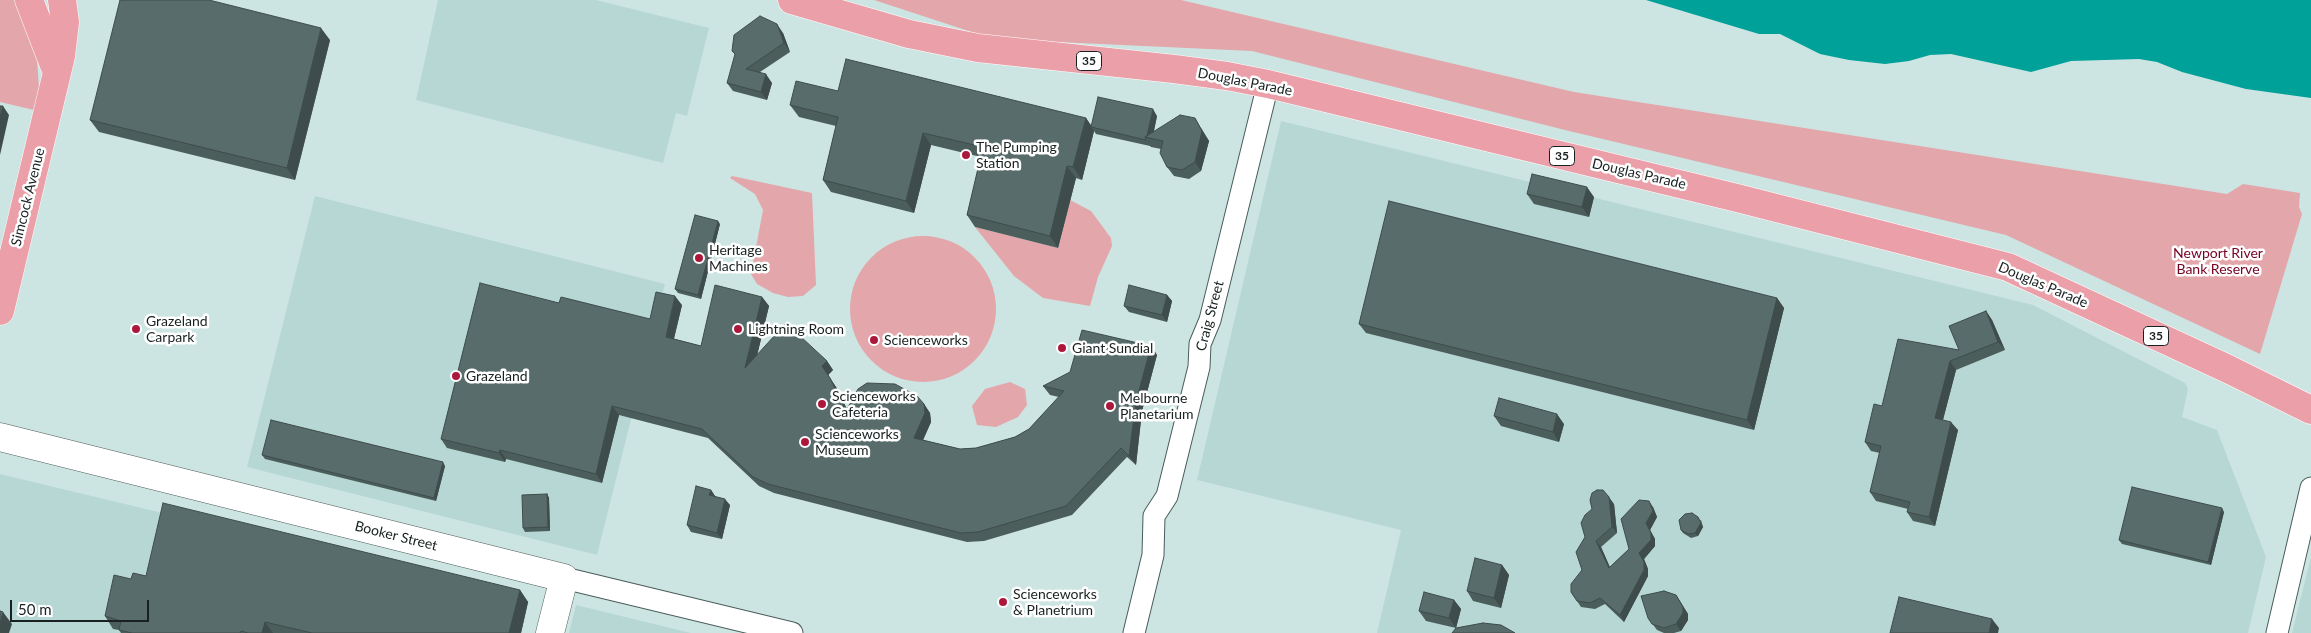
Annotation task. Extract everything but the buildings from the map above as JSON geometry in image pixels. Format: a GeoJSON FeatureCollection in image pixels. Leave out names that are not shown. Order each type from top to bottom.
{"type":"FeatureCollection","features":[{"type":"Feature","properties":{"kind":"main road"},"geometry":{"type":"LineString","coordinates":[[28,0],[55,74]]}},
{"type":"Feature","properties":{"kind":"main road","name":"Simcock Avenue"},"geometry":{"type":"LineString","coordinates":[[42,0],[55,74]]}},
{"type":"Feature","properties":{"kind":"main road","name":"Simcock Avenue"},"geometry":{"type":"LineString","coordinates":[[0,311],[65,30],[62,0]]}},
{"type":"Feature","properties":{"kind":"main road","name":"Douglas Parade"},"geometry":{"type":"LineString","coordinates":[[792,0],[909,34],[978,48],[1191,71],[1268,84],[1737,198],[2008,267],[2228,369],[2311,410]]}},
{"type":"Feature","properties":{"kind":"street","name":"Craig Street"},"geometry":{"type":"LineString","coordinates":[[1134,633],[1153,555],[1154,516],[1167,496],[1198,367],[1200,344],[1210,320],[1268,84]]}},
{"type":"Feature","properties":{"kind":"street","name":"Booker Street"},"geometry":{"type":"LineString","coordinates":[[0,437],[792,633]]}},
{"type":"Feature","properties":{"kind":"street"},"geometry":{"type":"LineString","coordinates":[[2277,633],[2311,488]]}},
{"type":"Feature","properties":{"kind":"street"},"geometry":{"type":"LineString","coordinates":[[550,633],[564,578]]}},
{"type":"Feature","properties":{"kind":"shaded area"},"geometry":{"type":"Polygon","coordinates":[[[438,0],[596,0],[709,28],[687,116],[676,113],[663,163],[416,100],[438,0]]]}},
{"type":"Feature","properties":{"kind":"shaded area"},"geometry":{"type":"Polygon","coordinates":[[[1281,121],[2033,305],[2185,383],[2188,389],[2182,417],[2217,430],[2266,557],[2248,633],[1377,633],[1401,530],[1197,480],[1281,121]]]}},
{"type":"Feature","properties":{"kind":"shaded area","name":"Grazeland"},"geometry":{"type":"Polygon","coordinates":[[[315,196],[665,284],[597,555],[247,467],[315,196]]]}},
{"type":"Feature","properties":{"kind":"shaded area"},"geometry":{"type":"Polygon","coordinates":[[[0,474],[529,601],[521,633],[0,633],[0,474]]]}},
{"type":"Feature","properties":{"kind":"shaded area"},"geometry":{"type":"Polygon","coordinates":[[[2311,557],[2311,633],[2292,633],[2311,557]]]}},
{"type":"Feature","properties":{"kind":"shaded area"},"geometry":{"type":"Polygon","coordinates":[[[576,605],[691,633],[569,633],[576,605]]]}},
{"type":"Feature","properties":{"kind":"green space"},"geometry":{"type":"Polygon","coordinates":[[[0,0],[18,0],[36,46],[39,88],[34,110],[0,102],[0,0]]]}},
{"type":"Feature","properties":{"kind":"green space","name":"Newport River Bank Reserve"},"geometry":{"type":"Polygon","coordinates":[[[874,0],[1181,0],[1574,92],[2227,194],[2243,184],[2300,193],[2299,207],[2302,214],[2260,354],[2006,235],[1565,130],[1252,51],[993,39],[874,0]]]}},
{"type":"Feature","properties":{"kind":"green space"},"geometry":{"type":"Polygon","coordinates":[[[732,176],[812,193],[816,285],[803,296],[788,297],[773,293],[757,284],[751,274],[763,210],[755,194],[730,178],[732,176]]]}},
{"type":"Feature","properties":{"kind":"green space"},"geometry":{"type":"Polygon","coordinates":[[[1070,200],[1091,211],[1111,238],[1112,246],[1098,277],[1090,306],[1043,298],[1014,276],[975,227],[1058,248],[1070,200]]]}},
{"type":"Feature","properties":{"kind":"green space"},"geometry":{"type":"Polygon","coordinates":[[[923,236],[951,241],[975,257],[991,281],[996,309],[991,337],[975,361],[951,377],[923,382],[895,377],[871,361],[855,337],[850,309],[855,281],[871,257],[895,241],[923,236]]]}},
{"type":"Feature","properties":{"kind":"green space"},"geometry":{"type":"Polygon","coordinates":[[[1010,382],[1025,389],[1027,405],[1018,417],[996,427],[977,425],[972,406],[985,389],[1010,382]]]}},
{"type":"Feature","properties":{"kind":"water"},"geometry":{"type":"Polygon","coordinates":[[[1646,0],[2311,0],[2311,98],[2246,89],[2182,72],[2157,62],[2139,59],[2071,61],[2031,72],[1951,54],[1930,55],[1909,61],[1885,64],[1849,60],[1820,54],[1780,34],[1759,34],[1646,0]]]}},
{"type":"Feature","properties":{"kind":"place","name":"The Pumping Station"},"geometry":{"type":"Point","coordinates":[966,155]}},
{"type":"Feature","properties":{"kind":"place","name":"Heritage Machines"},"geometry":{"type":"Point","coordinates":[699,258]}},
{"type":"Feature","properties":{"kind":"place","name":"Grazeland Carpark"},"geometry":{"type":"Point","coordinates":[136,329]}},
{"type":"Feature","properties":{"kind":"place","name":"Lightning Room"},"geometry":{"type":"Point","coordinates":[738,329]}},
{"type":"Feature","properties":{"kind":"place","name":"Scienceworks"},"geometry":{"type":"Point","coordinates":[874,340]}},
{"type":"Feature","properties":{"kind":"place","name":"Giant Sundial"},"geometry":{"type":"Point","coordinates":[1062,348]}},
{"type":"Feature","properties":{"kind":"place","name":"Grazeland"},"geometry":{"type":"Point","coordinates":[456,376]}},
{"type":"Feature","properties":{"kind":"place","name":"Scienceworks Cafeteria"},"geometry":{"type":"Point","coordinates":[822,404]}},
{"type":"Feature","properties":{"kind":"place","name":"Melbourne Planetarium"},"geometry":{"type":"Point","coordinates":[1110,406]}},
{"type":"Feature","properties":{"kind":"place","name":"Scienceworks Museum"},"geometry":{"type":"Point","coordinates":[805,442]}},
{"type":"Feature","properties":{"kind":"place","name":"Scienceworks & Planetrium"},"geometry":{"type":"Point","coordinates":[1003,602]}}]}
